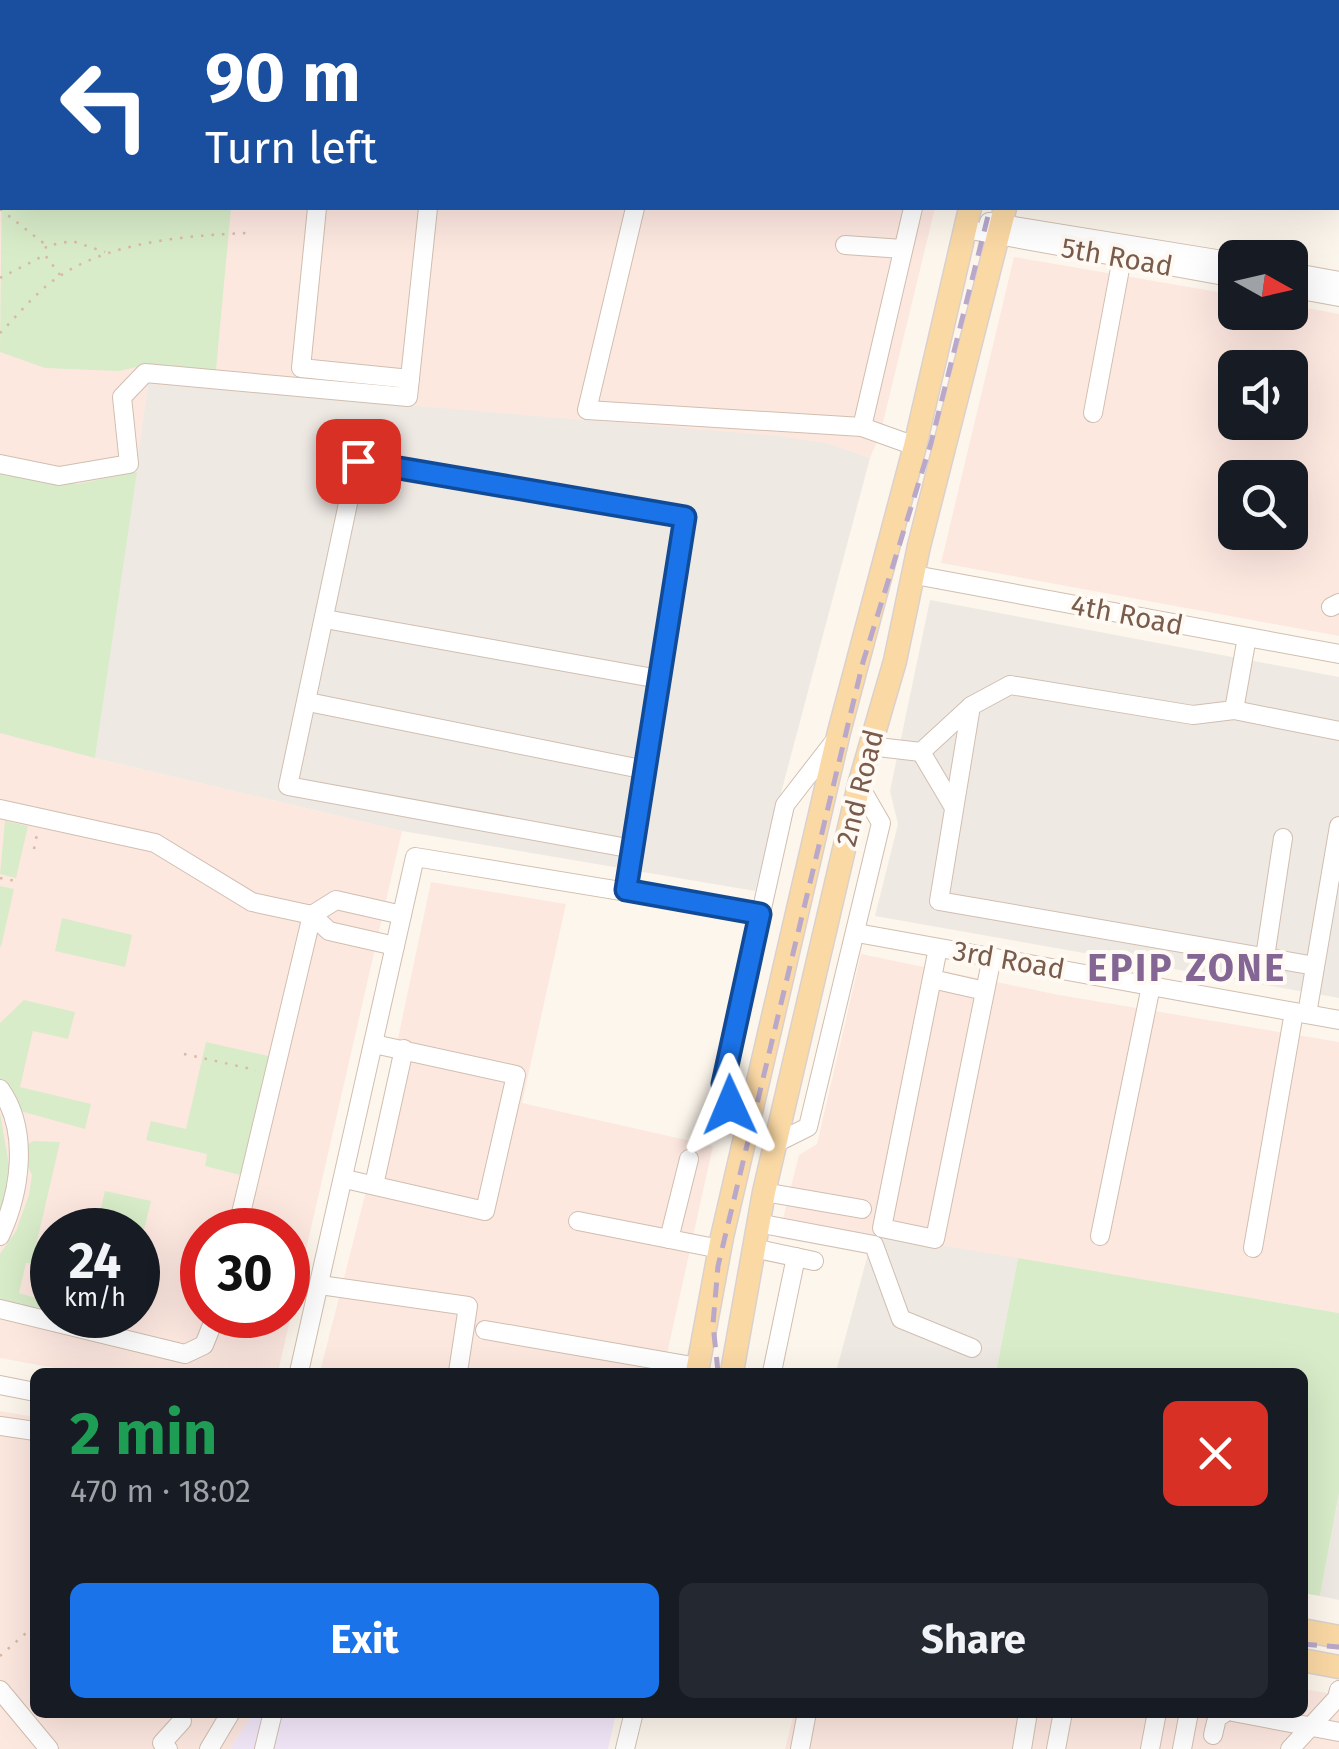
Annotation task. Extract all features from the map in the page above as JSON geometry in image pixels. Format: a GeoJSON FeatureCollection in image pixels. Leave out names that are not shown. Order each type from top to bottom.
{"type":"FeatureCollection","features":[{"type":"Feature","properties":{"kind":"main road","name":"2nd Road"},"geometry":{"type":"LineString","coordinates":[[697,1368],[721,1243],[840,732],[915,446],[967,220]]}},
{"type":"Feature","properties":{"kind":"main road","name":"2nd Road"},"geometry":{"type":"LineString","coordinates":[[733,1368],[757,1223],[858,786],[915,575],[1002,222]]}},
{"type":"Feature","properties":{"kind":"main road"},"geometry":{"type":"LineString","coordinates":[[712,1295],[743,1302]]}},
{"type":"Feature","properties":{"kind":"main road"},"geometry":{"type":"LineString","coordinates":[[1308,1631],[1339,1637]]}},
{"type":"Feature","properties":{"kind":"main road"},"geometry":{"type":"LineString","coordinates":[[1308,1662],[1337,1669]]}},
{"type":"Feature","properties":{"kind":"street"},"geometry":{"type":"LineString","coordinates":[[317,210],[302,368],[410,379]]}},
{"type":"Feature","properties":{"kind":"street"},"geometry":{"type":"LineString","coordinates":[[0,464],[59,476],[128,464],[122,396],[145,373],[408,396],[428,210]]}},
{"type":"Feature","properties":{"kind":"street"},"geometry":{"type":"LineString","coordinates":[[635,210],[587,410],[862,428],[915,446]]}},
{"type":"Feature","properties":{"kind":"street"},"geometry":{"type":"LineString","coordinates":[[862,428],[913,210]]}},
{"type":"Feature","properties":{"kind":"street"},"geometry":{"type":"LineString","coordinates":[[967,220],[1002,222]]}},
{"type":"Feature","properties":{"kind":"street","name":"5th Road"},"geometry":{"type":"LineString","coordinates":[[1002,222],[1122,258],[1218,275]]}},
{"type":"Feature","properties":{"kind":"street","name":"5th Road"},"geometry":{"type":"LineString","coordinates":[[1002,222],[1218,259]]}},
{"type":"Feature","properties":{"kind":"street"},"geometry":{"type":"LineString","coordinates":[[845,245],[903,249]]}},
{"type":"Feature","properties":{"kind":"street"},"geometry":{"type":"LineString","coordinates":[[1093,412],[1122,258]]}},
{"type":"Feature","properties":{"kind":"street"},"geometry":{"type":"LineString","coordinates":[[1308,275],[1339,280]]}},
{"type":"Feature","properties":{"kind":"street"},"geometry":{"type":"LineString","coordinates":[[1308,291],[1339,296]]}},
{"type":"Feature","properties":{"kind":"street"},"geometry":{"type":"LineString","coordinates":[[626,890],[634,849],[685,517],[358,461],[288,786],[634,849]]}},
{"type":"Feature","properties":{"kind":"street","name":"4th Road"},"geometry":{"type":"LineString","coordinates":[[915,575],[1339,654]]}},
{"type":"Feature","properties":{"kind":"street"},"geometry":{"type":"LineString","coordinates":[[325,619],[660,678]]}},
{"type":"Feature","properties":{"kind":"street"},"geometry":{"type":"LineString","coordinates":[[1234,710],[1247,637]]}},
{"type":"Feature","properties":{"kind":"street"},"geometry":{"type":"LineString","coordinates":[[869,746],[921,752],[972,706],[1010,685],[1193,714],[1234,710],[1339,731]]}},
{"type":"Feature","properties":{"kind":"street"},"geometry":{"type":"LineString","coordinates":[[308,702],[646,770]]}},
{"type":"Feature","properties":{"kind":"street"},"geometry":{"type":"LineString","coordinates":[[972,706],[939,901],[1316,966]]}},
{"type":"Feature","properties":{"kind":"street"},"geometry":{"type":"LineString","coordinates":[[740,1125],[723,1084],[785,805],[840,732]]}},
{"type":"Feature","properties":{"kind":"street"},"geometry":{"type":"LineString","coordinates":[[921,752],[953,806]]}},
{"type":"Feature","properties":{"kind":"street"},"geometry":{"type":"LineString","coordinates":[[578,1221],[669,1239],[721,1243],[717,1214],[821,760]]}},
{"type":"Feature","properties":{"kind":"street"},"geometry":{"type":"LineString","coordinates":[[776,1143],[808,1127],[856,932],[880,823],[858,786]]}},
{"type":"Feature","properties":{"kind":"street"},"geometry":{"type":"LineString","coordinates":[[0,809],[155,844],[252,902],[312,915],[329,931],[396,946]]}},
{"type":"Feature","properties":{"kind":"street"},"geometry":{"type":"LineString","coordinates":[[1254,1248],[1301,1013],[1316,966],[1330,941],[1339,826]]}},
{"type":"Feature","properties":{"kind":"street"},"geometry":{"type":"LineString","coordinates":[[1265,957],[1283,838]]}},
{"type":"Feature","properties":{"kind":"street"},"geometry":{"type":"LineString","coordinates":[[301,1368],[415,857],[760,914]]}},
{"type":"Feature","properties":{"kind":"street"},"geometry":{"type":"LineString","coordinates":[[242,1208],[312,915],[336,900],[402,915]]}},
{"type":"Feature","properties":{"kind":"street","name":"3rd Road"},"geometry":{"type":"LineString","coordinates":[[856,932],[1339,1020]]}},
{"type":"Feature","properties":{"kind":"street"},"geometry":{"type":"LineString","coordinates":[[938,948],[882,1228],[935,1239],[992,957]]}},
{"type":"Feature","properties":{"kind":"street"},"geometry":{"type":"LineString","coordinates":[[932,980],[958,989],[985,990]]}},
{"type":"Feature","properties":{"kind":"street"},"geometry":{"type":"LineString","coordinates":[[1100,1236],[1151,986]]}},
{"type":"Feature","properties":{"kind":"street"},"geometry":{"type":"LineString","coordinates":[[345,1179],[485,1211],[516,1076],[374,1044]]}},
{"type":"Feature","properties":{"kind":"street"},"geometry":{"type":"LineString","coordinates":[[374,1185],[404,1050]]}},
{"type":"Feature","properties":{"kind":"street"},"geometry":{"type":"LineString","coordinates":[[0,1236],[18,1170],[17,1134],[4,1094]]}},
{"type":"Feature","properties":{"kind":"street"},"geometry":{"type":"LineString","coordinates":[[669,1239],[688,1159]]}},
{"type":"Feature","properties":{"kind":"street"},"geometry":{"type":"LineString","coordinates":[[764,1192],[862,1209]]}},
{"type":"Feature","properties":{"kind":"street"},"geometry":{"type":"LineString","coordinates":[[757,1223],[874,1246],[901,1319],[972,1348]]}},
{"type":"Feature","properties":{"kind":"street"},"geometry":{"type":"LineString","coordinates":[[753,1248],[805,1259],[773,1368]]}},
{"type":"Feature","properties":{"kind":"street"},"geometry":{"type":"LineString","coordinates":[[320,1284],[468,1306],[459,1368]]}},
{"type":"Feature","properties":{"kind":"street"},"geometry":{"type":"LineString","coordinates":[[0,1309],[178,1354],[204,1346],[207,1338]]}},
{"type":"Feature","properties":{"kind":"street"},"geometry":{"type":"LineString","coordinates":[[485,1330],[686,1368]]}},
{"type":"Feature","properties":{"kind":"street"},"geometry":{"type":"LineString","coordinates":[[0,1385],[30,1391]]}},
{"type":"Feature","properties":{"kind":"street"},"geometry":{"type":"LineString","coordinates":[[0,1426],[30,1430]]}},
{"type":"Feature","properties":{"kind":"street"},"geometry":{"type":"LineString","coordinates":[[0,1690],[49,1749]]}},
{"type":"Feature","properties":{"kind":"street"},"geometry":{"type":"LineString","coordinates":[[1290,1749],[1338,1698],[1339,1690]]}},
{"type":"Feature","properties":{"kind":"street"},"geometry":{"type":"LineString","coordinates":[[209,1749],[227,1718]]}},
{"type":"Feature","properties":{"kind":"street"},"geometry":{"type":"LineString","coordinates":[[264,1749],[272,1718]]}},
{"type":"Feature","properties":{"kind":"street"},"geometry":{"type":"LineString","coordinates":[[626,1749],[633,1718]]}},
{"type":"Feature","properties":{"kind":"street"},"geometry":{"type":"LineString","coordinates":[[800,1749],[805,1718]]}},
{"type":"Feature","properties":{"kind":"street"},"geometry":{"type":"LineString","coordinates":[[1022,1749],[1027,1718]]}},
{"type":"Feature","properties":{"kind":"street"},"geometry":{"type":"LineString","coordinates":[[1056,1749],[1062,1718]]}},
{"type":"Feature","properties":{"kind":"street"},"geometry":{"type":"LineString","coordinates":[[1150,1749],[1156,1718]]}},
{"type":"Feature","properties":{"kind":"street"},"geometry":{"type":"LineString","coordinates":[[1182,1749],[1188,1718]]}},
{"type":"Feature","properties":{"kind":"street"},"geometry":{"type":"LineString","coordinates":[[1212,1735],[1217,1718]]}},
{"type":"Feature","properties":{"kind":"street"},"geometry":{"type":"LineString","coordinates":[[1261,1718],[1339,1732]]}},
{"type":"Feature","properties":{"kind":"street"},"geometry":{"type":"LineString","coordinates":[[168,1749],[162,1743],[182,1721]]}},
{"type":"Feature","properties":{"kind":"path"},"geometry":{"type":"LineString","coordinates":[[1,210],[46,246],[82,242],[108,254]]}},
{"type":"Feature","properties":{"kind":"path"},"geometry":{"type":"LineString","coordinates":[[0,333],[61,276],[108,254],[205,235],[246,233]]}},
{"type":"Feature","properties":{"kind":"path"},"geometry":{"type":"LineString","coordinates":[[46,246],[45,255],[61,276]]}},
{"type":"Feature","properties":{"kind":"path"},"geometry":{"type":"LineString","coordinates":[[0,278],[45,255]]}},
{"type":"Feature","properties":{"kind":"path"},"geometry":{"type":"LineString","coordinates":[[0,878],[16,882]]}},
{"type":"Feature","properties":{"kind":"path"},"geometry":{"type":"LineString","coordinates":[[184,1054],[274,1074]]}},
{"type":"Feature","properties":{"kind":"path"},"geometry":{"type":"LineString","coordinates":[[0,1656],[30,1630]]}},
{"type":"Feature","properties":{"kind":"shaded area"},"geometry":{"type":"Polygon","coordinates":[[[0,210],[935,210],[880,435],[870,458],[830,444],[148,385],[95,758],[402,831],[310,1232],[310,1208],[180,1208],[180,1338],[286,1338],[279,1368],[54,1368],[0,1358],[0,210]]]}},
{"type":"Feature","properties":{"kind":"shaded area"},"geometry":{"type":"Polygon","coordinates":[[[1014,257],[1218,292],[1218,330],[1308,330],[1308,308],[1339,314],[1339,636],[941,563],[1014,257]]]}},
{"type":"Feature","properties":{"kind":"shaded area"},"geometry":{"type":"Polygon","coordinates":[[[148,384],[779,436],[830,444],[870,458],[755,891],[402,831],[95,758],[148,384]]]}},
{"type":"Feature","properties":{"kind":"shaded area"},"geometry":{"type":"Polygon","coordinates":[[[930,600],[1339,677],[1339,998],[875,916],[898,824],[890,791],[930,600]]]}},
{"type":"Feature","properties":{"kind":"shaded area"},"geometry":{"type":"Polygon","coordinates":[[[431,882],[566,904],[522,1103],[713,1146],[664,1368],[321,1368],[365,1195],[431,882]]]}},
{"type":"Feature","properties":{"kind":"shaded area"},"geometry":{"type":"Polygon","coordinates":[[[861,954],[1059,995],[1339,1042],[1339,1313],[783,1219],[799,1155],[817,1144],[861,954]]]}},
{"type":"Feature","properties":{"kind":"shaded area"},"geometry":{"type":"Polygon","coordinates":[[[783,1219],[1018,1258],[997,1368],[837,1368],[868,1254],[780,1238],[783,1219]]]}},
{"type":"Feature","properties":{"kind":"shaded area"},"geometry":{"type":"Polygon","coordinates":[[[0,1411],[30,1416],[30,1718],[250,1718],[230,1749],[0,1749],[0,1411]]]}},
{"type":"Feature","properties":{"kind":"shaded area"},"geometry":{"type":"Polygon","coordinates":[[[1339,1493],[1339,1600],[1320,1596],[1339,1493]]]}},
{"type":"Feature","properties":{"kind":"shaded area"},"geometry":{"type":"Polygon","coordinates":[[[1308,1690],[1339,1695],[1339,1749],[785,1749],[793,1718],[1308,1718],[1308,1690]]]}},
{"type":"Feature","properties":{"kind":"shaded area"},"geometry":{"type":"Polygon","coordinates":[[[250,1718],[615,1718],[608,1749],[230,1749],[250,1718]]]}},
{"type":"Feature","properties":{"kind":"green space"},"geometry":{"type":"Polygon","coordinates":[[[1,210],[231,210],[216,370],[150,364],[119,371],[45,368],[0,352],[1,210]]]}},
{"type":"Feature","properties":{"kind":"green space"},"geometry":{"type":"Polygon","coordinates":[[[0,470],[77,484],[137,472],[95,758],[0,733],[0,470]]]}},
{"type":"Feature","properties":{"kind":"green space"},"geometry":{"type":"Polygon","coordinates":[[[5,821],[28,826],[16,878],[0,874],[5,821]]]}},
{"type":"Feature","properties":{"kind":"green space"},"geometry":{"type":"Polygon","coordinates":[[[0,886],[14,889],[1,947],[0,946],[0,886]]]}},
{"type":"Feature","properties":{"kind":"green space"},"geometry":{"type":"Polygon","coordinates":[[[62,918],[132,935],[125,967],[55,951],[62,918]]]}},
{"type":"Feature","properties":{"kind":"green space"},"geometry":{"type":"Polygon","coordinates":[[[24,1000],[75,1012],[68,1039],[33,1031],[20,1087],[91,1104],[85,1129],[20,1111],[12,1092],[0,1101],[0,1023],[24,1000]]]}},
{"type":"Feature","properties":{"kind":"green space"},"geometry":{"type":"Polygon","coordinates":[[[206,1042],[273,1057],[244,1176],[205,1166],[207,1154],[146,1140],[151,1121],[186,1129],[206,1042]]]}},
{"type":"Feature","properties":{"kind":"green space"},"geometry":{"type":"Polygon","coordinates":[[[0,1113],[10,1171],[0,1216],[0,1113]]]}},
{"type":"Feature","properties":{"kind":"green space"},"geometry":{"type":"Polygon","coordinates":[[[60,1142],[45,1208],[30,1208],[30,1263],[26,1263],[19,1293],[30,1296],[30,1307],[0,1300],[0,1254],[16,1231],[29,1195],[32,1175],[23,1156],[27,1144],[60,1142]]]}},
{"type":"Feature","properties":{"kind":"green space"},"geometry":{"type":"Polygon","coordinates":[[[105,1191],[151,1201],[149,1208],[101,1208],[105,1191]]]}},
{"type":"Feature","properties":{"kind":"green space"},"geometry":{"type":"Polygon","coordinates":[[[1018,1258],[1339,1313],[1339,1493],[1320,1596],[1308,1594],[1308,1368],[997,1368],[1018,1258]]]}},
{"type":"Feature","properties":{"kind":"railway"},"geometry":{"type":"LineString","coordinates":[[718,1368],[713,1324],[718,1266],[863,662],[931,443],[989,210]]}},
{"type":"Feature","properties":{"kind":"railway"},"geometry":{"type":"LineString","coordinates":[[1308,1644],[1339,1647]]}},
{"type":"Feature","properties":{"kind":"district","name":"EPIP ZONE"},"geometry":{"type":"Point","coordinates":[1187,968]}},
{"type":"Feature","properties":{"kind":"route"},"geometry":{"type":"LineString","coordinates":[[358,461],[685,517],[626,890],[760,914],[723,1084],[730,1105]]}}]}
